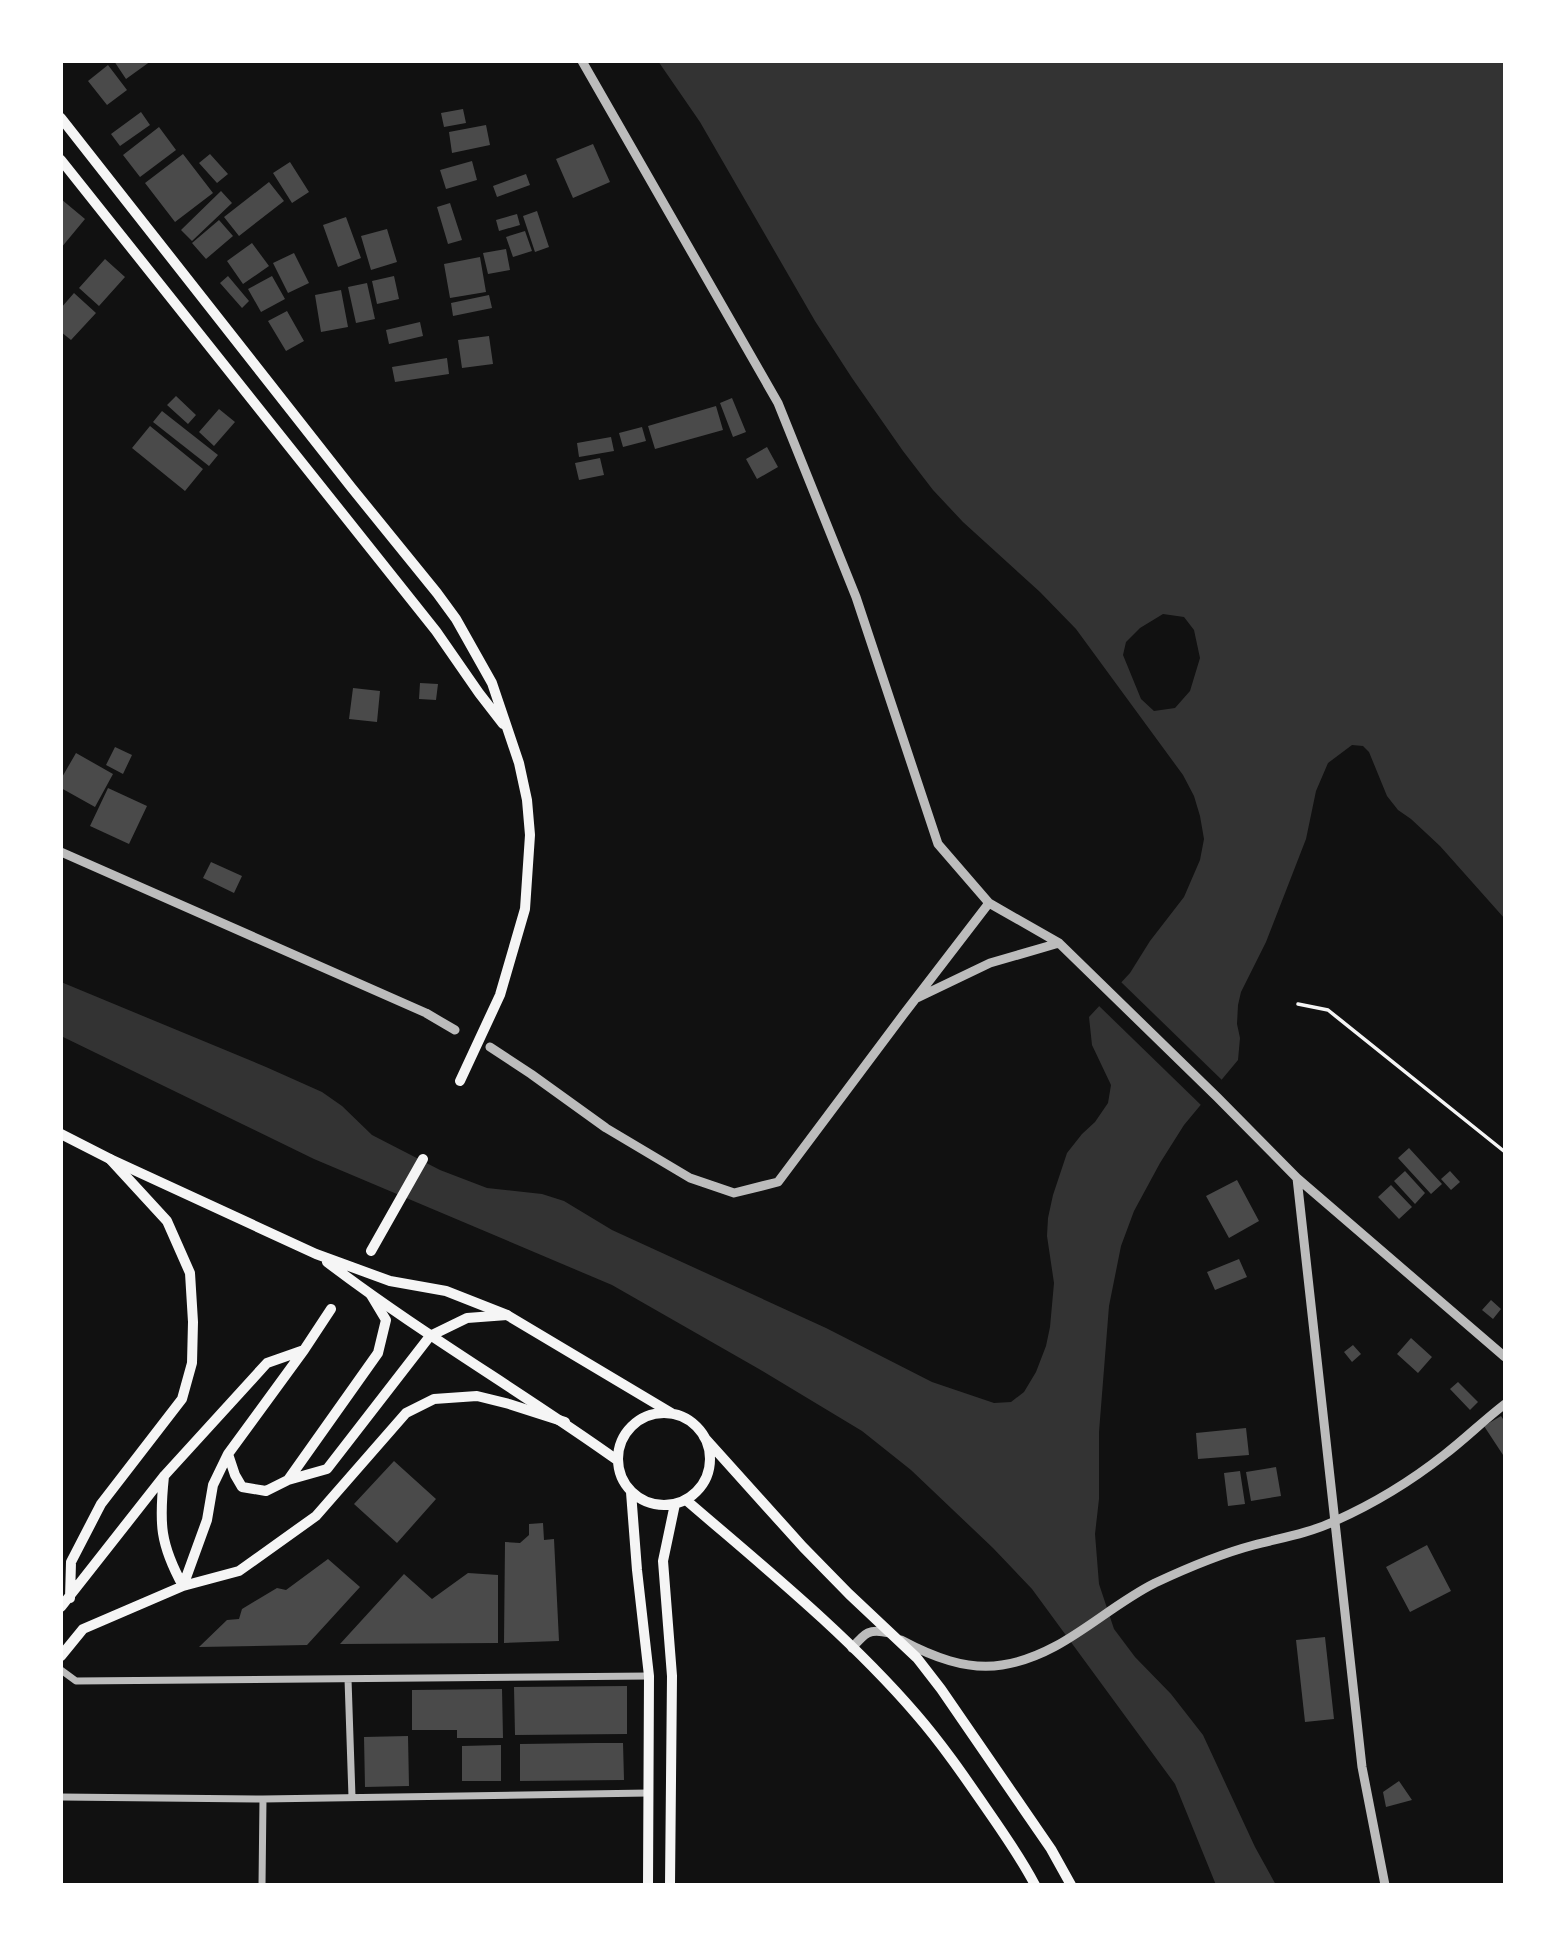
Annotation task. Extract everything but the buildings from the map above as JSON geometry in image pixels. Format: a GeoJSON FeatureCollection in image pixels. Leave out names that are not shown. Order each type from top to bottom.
{"type":"FeatureCollection","features":[{"type":"Feature","properties":{"kind":"main road"},"geometry":{"type":"LineString","coordinates":[[61,118],[456,619],[492,683],[511,734],[527,800],[530,835],[525,909],[500,995],[460,1081]]}},
{"type":"Feature","properties":{"kind":"main road"},"geometry":{"type":"LineString","coordinates":[[61,160],[436,631],[511,734]]}},
{"type":"Feature","properties":{"kind":"main road"},"geometry":{"type":"LineString","coordinates":[[61,1134],[316,1254],[390,1281],[446,1292],[507,1315],[696,1426],[785,1527],[849,1594],[917,1658],[1051,1849],[1071,1885]]}},
{"type":"Feature","properties":{"kind":"main road"},"geometry":{"type":"LineString","coordinates":[[70,1598],[71,1562],[101,1504],[182,1399],[192,1363],[190,1273],[167,1221],[110,1159]]}},
{"type":"Feature","properties":{"kind":"main road"},"geometry":{"type":"LineString","coordinates":[[371,1251],[423,1159]]}},
{"type":"Feature","properties":{"kind":"main road"},"geometry":{"type":"LineString","coordinates":[[316,1254],[430,1336],[565,1422],[617,1460]]}},
{"type":"Feature","properties":{"kind":"main road"},"geometry":{"type":"LineString","coordinates":[[288,1479],[379,1353],[386,1320],[371,1295]]}},
{"type":"Feature","properties":{"kind":"main road"},"geometry":{"type":"LineString","coordinates":[[183,1586],[207,1521],[213,1485],[228,1454],[331,1309]]}},
{"type":"Feature","properties":{"kind":"main road"},"geometry":{"type":"LineString","coordinates":[[228,1454],[234,1475],[242,1487],[266,1490],[288,1479],[327,1469],[430,1336],[467,1318],[507,1315]]}},
{"type":"Feature","properties":{"kind":"main road"},"geometry":{"type":"LineString","coordinates":[[61,1607],[164,1476],[267,1363],[304,1350]]}},
{"type":"Feature","properties":{"kind":"main road"},"geometry":{"type":"LineString","coordinates":[[61,1656],[83,1629],[183,1586],[239,1571],[316,1516],[406,1413],[434,1399],[477,1396],[565,1422]]}},
{"type":"Feature","properties":{"kind":"main road"},"geometry":{"type":"LineString","coordinates":[[673,1414],[659,1413],[646,1417],[634,1423],[625,1434],[619,1446],[617,1460],[623,1482],[631,1492],[644,1501],[659,1505],[680,1502],[698,1491],[706,1479],[710,1464],[709,1449],[704,1437]]}},
{"type":"Feature","properties":{"kind":"main road"},"geometry":{"type":"LineString","coordinates":[[164,1476],[162,1533],[170,1561],[183,1586]]}},
{"type":"Feature","properties":{"kind":"main road"},"geometry":{"type":"LineString","coordinates":[[631,1492],[636,1570],[649,1676],[648,1885]]}},
{"type":"Feature","properties":{"kind":"main road"},"geometry":{"type":"LineString","coordinates":[[680,1502],[786,1587],[852,1648],[916,1714],[947,1753],[1022,1860],[1035,1885]]}},
{"type":"Feature","properties":{"kind":"main road"},"geometry":{"type":"LineString","coordinates":[[670,1885],[672,1676],[663,1561],[680,1502]]}},
{"type":"Feature","properties":{"kind":"street"},"geometry":{"type":"LineString","coordinates":[[582,61],[778,403],[856,597],[939,844],[989,903],[1059,943],[1297,1178],[1505,1357]]}},
{"type":"Feature","properties":{"kind":"street"},"geometry":{"type":"LineString","coordinates":[[61,852],[426,1013],[455,1030]]}},
{"type":"Feature","properties":{"kind":"street"},"geometry":{"type":"LineString","coordinates":[[490,1048],[618,1135],[690,1178],[734,1193],[778,1182],[989,903]]}},
{"type":"Feature","properties":{"kind":"street"},"geometry":{"type":"LineString","coordinates":[[915,999],[990,963],[1059,943]]}},
{"type":"Feature","properties":{"kind":"street"},"geometry":{"type":"LineString","coordinates":[[1297,1178],[1362,1767],[1385,1885]]}},
{"type":"Feature","properties":{"kind":"street"},"geometry":{"type":"LineString","coordinates":[[852,1648],[867,1632],[874,1630],[891,1634],[917,1648],[957,1662],[987,1667],[1031,1658],[1049,1650],[1129,1598],[1174,1574],[1213,1558],[1311,1530],[1336,1521],[1364,1506],[1444,1455],[1505,1404]]}},
{"type":"Feature","properties":{"kind":"street"},"geometry":{"type":"LineString","coordinates":[[61,1670],[76,1681],[649,1676]]}},
{"type":"Feature","properties":{"kind":"street"},"geometry":{"type":"LineString","coordinates":[[348,1679],[352,1797]]}},
{"type":"Feature","properties":{"kind":"street"},"geometry":{"type":"LineString","coordinates":[[61,1797],[263,1799],[648,1793]]}},
{"type":"Feature","properties":{"kind":"street"},"geometry":{"type":"LineString","coordinates":[[262,1885],[263,1799]]}},
{"type":"Feature","properties":{"kind":"path"},"geometry":{"type":"LineString","coordinates":[[1298,1004],[1328,1010],[1505,1152]]}},
{"type":"Feature","properties":{"kind":"shaded area"},"geometry":{"type":"Polygon","coordinates":[[[658,61],[1505,61],[1505,919],[1440,846],[1398,810],[1387,796],[1369,752],[1363,746],[1352,745],[1328,763],[1316,791],[1306,839],[1266,942],[1241,992],[1237,1024],[1240,1038],[1238,1060],[1184,1125],[1134,1211],[1121,1246],[1109,1306],[1099,1432],[1099,1499],[1095,1534],[1099,1584],[1114,1629],[1203,1735],[1255,1847],[1276,1885],[1216,1885],[1175,1784],[1032,1589],[911,1470],[862,1431],[612,1285],[314,1159],[61,1036],[61,982],[322,1092],[342,1106],[372,1135],[440,1170],[487,1188],[542,1194],[564,1201],[612,1230],[826,1328],[932,1382],[994,1403],[1011,1402],[1024,1392],[1036,1372],[1050,1327],[1054,1283],[1047,1236],[1053,1195],[1067,1153],[1108,1103],[1111,1085],[1092,1045],[1089,1017],[1130,973],[1150,941],[1184,897],[1200,860],[1204,839],[1200,816],[1194,796],[1183,775],[1076,629],[1040,592],[963,522],[933,490],[903,451],[815,321],[700,122],[658,61]],[[1163,614],[1140,628],[1126,642],[1123,655],[1141,699],[1154,711],[1175,708],[1190,691],[1200,658],[1194,630],[1184,617],[1163,614]]]}},
{"type":"Feature","properties":{"kind":"pier"},"geometry":{"type":"Polygon","coordinates":[[[1119,980],[1224,1082],[1203,1107],[1097,1004],[1119,980]]]}}]}
